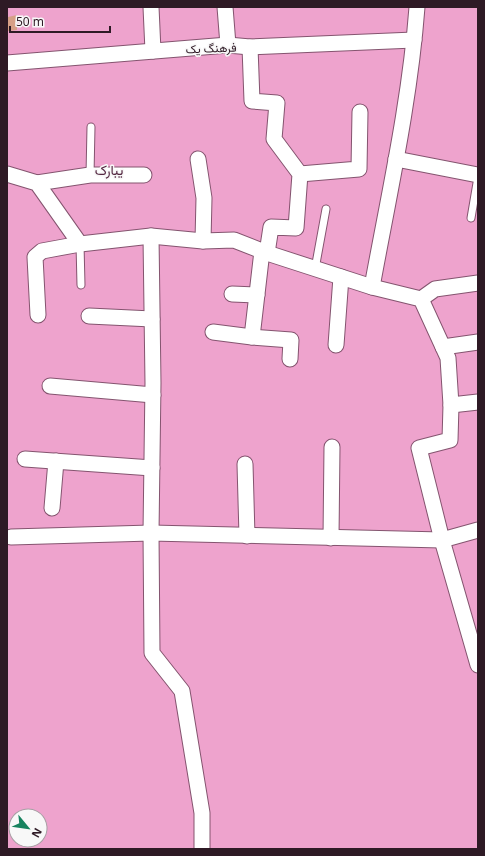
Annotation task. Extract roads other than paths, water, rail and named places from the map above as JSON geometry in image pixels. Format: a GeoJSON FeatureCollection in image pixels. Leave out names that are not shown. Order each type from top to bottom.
{"type":"FeatureCollection","features":[{"type":"Feature","properties":{"kind":"street"},"geometry":{"type":"LineString","coordinates":[[151,7],[154,51]]}},
{"type":"Feature","properties":{"kind":"street"},"geometry":{"type":"LineString","coordinates":[[225,7],[228,45]]}},
{"type":"Feature","properties":{"kind":"street"},"geometry":{"type":"LineString","coordinates":[[372,287],[396,159],[414,40],[417,7]]}},
{"type":"Feature","properties":{"kind":"street","name":"فرهنگ یک"},"geometry":{"type":"LineString","coordinates":[[7,64],[228,45],[250,48],[414,40]]}},
{"type":"Feature","properties":{"kind":"street"},"geometry":{"type":"LineString","coordinates":[[250,48],[252,101],[277,102],[274,139],[300,174],[296,228],[270,227],[264,252],[252,337]]}},
{"type":"Feature","properties":{"kind":"street"},"geometry":{"type":"LineString","coordinates":[[300,174],[359,169],[360,112]]}},
{"type":"Feature","properties":{"kind":"street"},"geometry":{"type":"LineString","coordinates":[[198,159],[204,198],[203,241]]}},
{"type":"Feature","properties":{"kind":"street"},"geometry":{"type":"LineString","coordinates":[[396,159],[478,176]]}},
{"type":"Feature","properties":{"kind":"street"},"geometry":{"type":"LineString","coordinates":[[7,174],[37,183],[90,175],[144,175]]}},
{"type":"Feature","properties":{"kind":"street"},"geometry":{"type":"LineString","coordinates":[[37,183],[80,244]]}},
{"type":"Feature","properties":{"kind":"street"},"geometry":{"type":"LineString","coordinates":[[151,236],[153,395],[151,534],[152,653],[182,691],[202,813],[202,849]]}},
{"type":"Feature","properties":{"kind":"street"},"geometry":{"type":"LineString","coordinates":[[38,315],[35,257],[42,251],[80,244],[151,236],[203,241],[234,240],[264,252],[372,287],[421,299],[435,289],[478,283]]}},
{"type":"Feature","properties":{"kind":"street"},"geometry":{"type":"LineString","coordinates":[[336,345],[341,277]]}},
{"type":"Feature","properties":{"kind":"street"},"geometry":{"type":"LineString","coordinates":[[232,294],[257,295]]}},
{"type":"Feature","properties":{"kind":"street"},"geometry":{"type":"LineString","coordinates":[[421,299],[448,358],[451,405],[450,440],[419,448],[442,540],[478,665]]}},
{"type":"Feature","properties":{"kind":"street"},"geometry":{"type":"LineString","coordinates":[[89,316],[152,319]]}},
{"type":"Feature","properties":{"kind":"street"},"geometry":{"type":"LineString","coordinates":[[213,332],[291,340],[290,359]]}},
{"type":"Feature","properties":{"kind":"street"},"geometry":{"type":"LineString","coordinates":[[442,346],[478,342]]}},
{"type":"Feature","properties":{"kind":"street"},"geometry":{"type":"LineString","coordinates":[[50,386],[153,395]]}},
{"type":"Feature","properties":{"kind":"street"},"geometry":{"type":"LineString","coordinates":[[451,405],[478,402]]}},
{"type":"Feature","properties":{"kind":"street"},"geometry":{"type":"LineString","coordinates":[[332,447],[332,538]]}},
{"type":"Feature","properties":{"kind":"street"},"geometry":{"type":"LineString","coordinates":[[25,459],[152,468]]}},
{"type":"Feature","properties":{"kind":"street"},"geometry":{"type":"LineString","coordinates":[[52,508],[56,461]]}},
{"type":"Feature","properties":{"kind":"street"},"geometry":{"type":"LineString","coordinates":[[245,464],[247,536]]}},
{"type":"Feature","properties":{"kind":"street"},"geometry":{"type":"LineString","coordinates":[[11,536],[151,534],[442,540],[478,530]]}},
{"type":"Feature","properties":{"kind":"lane"},"geometry":{"type":"LineString","coordinates":[[90,175],[91,127]]}},
{"type":"Feature","properties":{"kind":"lane"},"geometry":{"type":"LineString","coordinates":[[471,218],[478,176]]}},
{"type":"Feature","properties":{"kind":"lane"},"geometry":{"type":"LineString","coordinates":[[315,269],[326,209]]}},
{"type":"Feature","properties":{"kind":"lane"},"geometry":{"type":"LineString","coordinates":[[80,244],[81,285]]}},
{"type":"Feature","properties":{"kind":"district","name":"یبارک"},"geometry":{"type":"Point","coordinates":[109,169]}}]}
